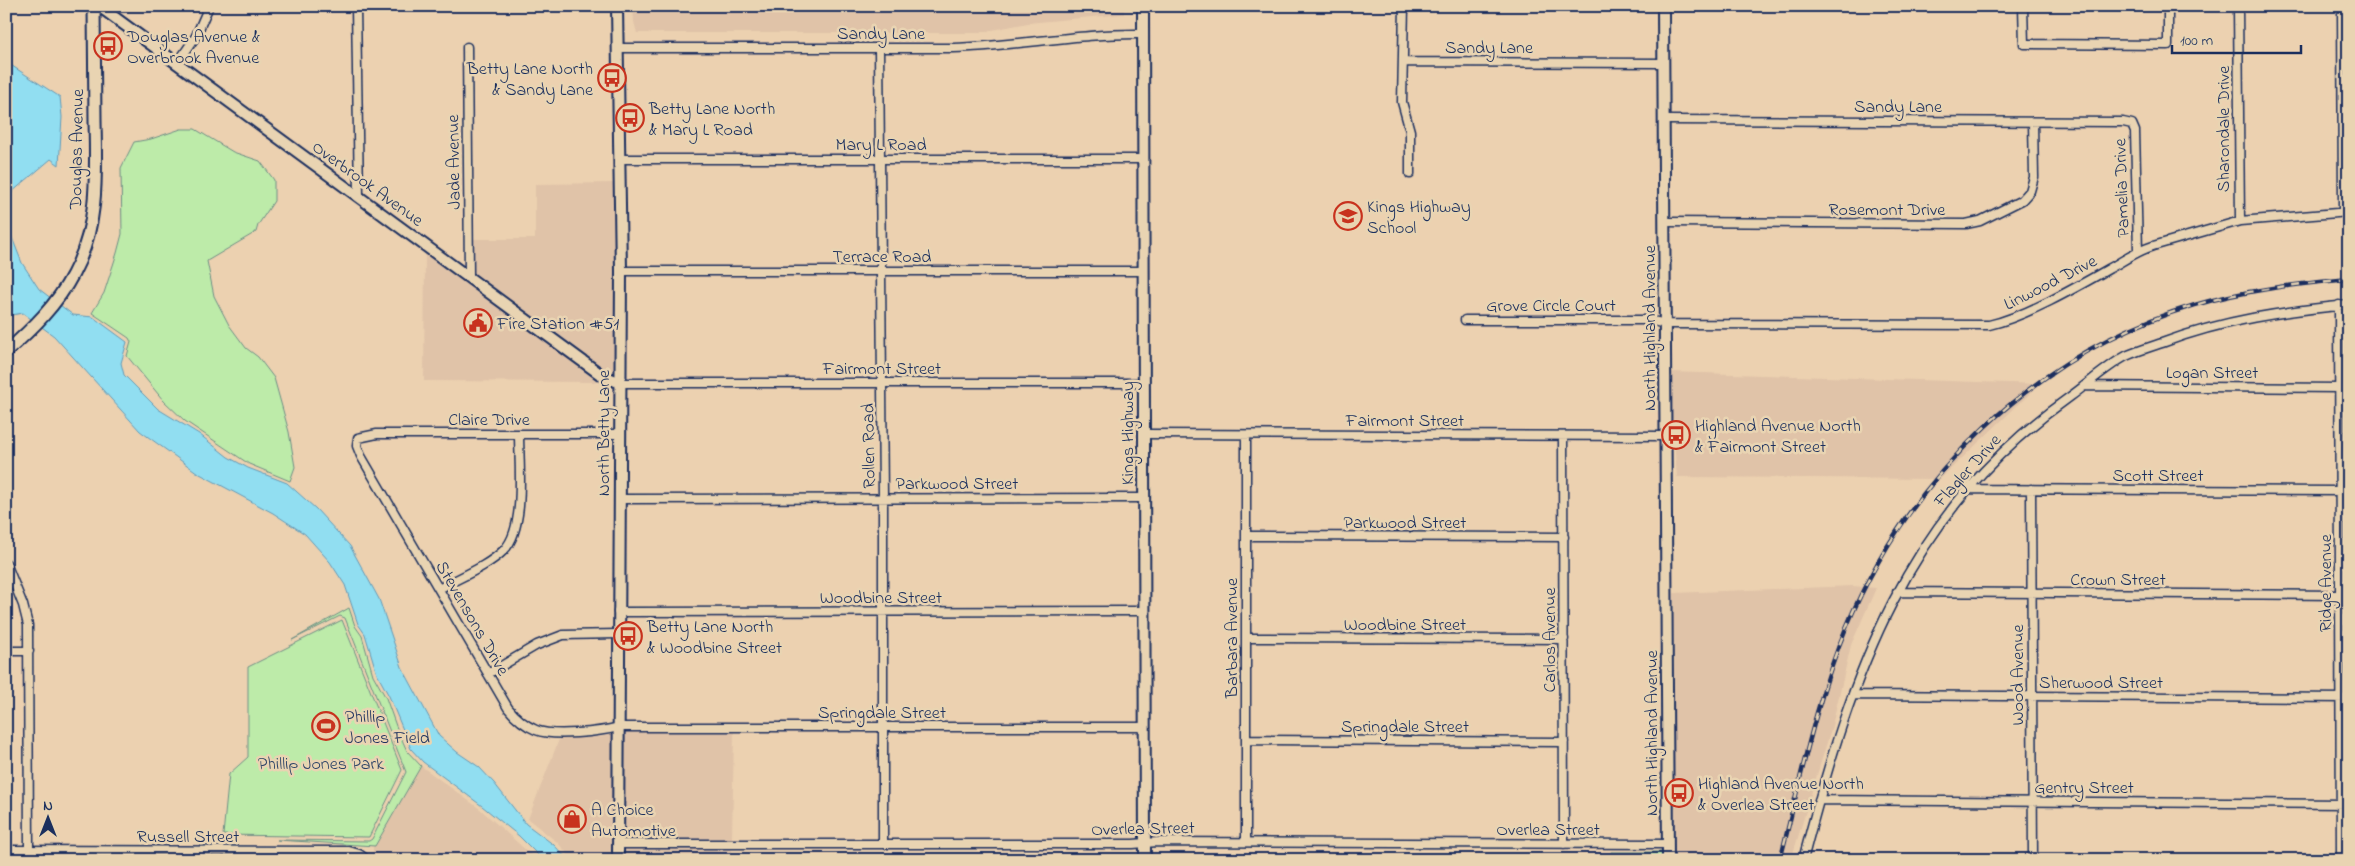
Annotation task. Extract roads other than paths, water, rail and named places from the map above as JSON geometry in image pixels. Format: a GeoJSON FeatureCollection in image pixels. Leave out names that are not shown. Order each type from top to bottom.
{"type":"FeatureCollection","features":[{"type":"Feature","properties":{"kind":"main road","name":"Douglas Avenue"},"geometry":{"type":"LineString","coordinates":[[6,352],[48,312],[64,290],[85,245],[95,199],[94,6]]}},
{"type":"Feature","properties":{"kind":"main road","name":"Douglas Avenue"},"geometry":{"type":"LineString","coordinates":[[6,344],[27,333]]}},
{"type":"Feature","properties":{"kind":"street","name":"Overbrook Avenue"},"geometry":{"type":"LineString","coordinates":[[99,6],[600,374],[620,384]]}},
{"type":"Feature","properties":{"kind":"street"},"geometry":{"type":"LineString","coordinates":[[177,64],[196,36],[209,6]]}},
{"type":"Feature","properties":{"kind":"street"},"geometry":{"type":"LineString","coordinates":[[356,6],[359,196]]}},
{"type":"Feature","properties":{"kind":"street","name":"North Betty Lane"},"geometry":{"type":"LineString","coordinates":[[618,6],[621,271],[618,860]]}},
{"type":"Feature","properties":{"kind":"street","name":"Kings Highway"},"geometry":{"type":"LineString","coordinates":[[1143,6],[1142,271],[1145,860]]}},
{"type":"Feature","properties":{"kind":"street"},"geometry":{"type":"LineString","coordinates":[[1404,6],[1402,102],[1410,132],[1410,174]]}},
{"type":"Feature","properties":{"kind":"street","name":"North Highland Avenue"},"geometry":{"type":"LineString","coordinates":[[1663,6],[1668,860]]}},
{"type":"Feature","properties":{"kind":"street"},"geometry":{"type":"LineString","coordinates":[[2024,6],[2024,44],[2168,45],[2168,6]]}},
{"type":"Feature","properties":{"kind":"street","name":"Sharondale Drive"},"geometry":{"type":"LineString","coordinates":[[2238,6],[2240,221]]}},
{"type":"Feature","properties":{"kind":"street"},"geometry":{"type":"LineString","coordinates":[[2342,6],[2346,212]]}},
{"type":"Feature","properties":{"kind":"street","name":"Sandy Lane"},"geometry":{"type":"LineString","coordinates":[[618,48],[988,47],[1084,35],[1143,34]]}},
{"type":"Feature","properties":{"kind":"street","name":"Jade Avenue"},"geometry":{"type":"LineString","coordinates":[[467,48],[469,276]]}},
{"type":"Feature","properties":{"kind":"street","name":"Rollen Road"},"geometry":{"type":"LineString","coordinates":[[879,48],[884,844]]}},
{"type":"Feature","properties":{"kind":"street","name":"Sandy Lane"},"geometry":{"type":"LineString","coordinates":[[1404,62],[1663,63]]}},
{"type":"Feature","properties":{"kind":"street","name":"Sandy Lane"},"geometry":{"type":"LineString","coordinates":[[1664,120],[2123,122],[2132,124]]}},
{"type":"Feature","properties":{"kind":"street","name":"Rosemont Drive"},"geometry":{"type":"LineString","coordinates":[[1665,222],[1966,224],[1980,221],[2022,200],[2030,191],[2034,177],[2033,122]]}},
{"type":"Feature","properties":{"kind":"street","name":"Pamelia Drive"},"geometry":{"type":"LineString","coordinates":[[2132,124],[2135,131],[2138,250]]}},
{"type":"Feature","properties":{"kind":"street","name":"Mary L Road"},"geometry":{"type":"LineString","coordinates":[[620,159],[1142,159]]}},
{"type":"Feature","properties":{"kind":"street","name":"Linwood Drive"},"geometry":{"type":"LineString","coordinates":[[1666,324],[1989,325],[2010,320],[2113,267],[2138,250],[2240,221],[2346,212]]}},
{"type":"Feature","properties":{"kind":"street","name":"Terrace Road"},"geometry":{"type":"LineString","coordinates":[[621,271],[1142,271]]}},
{"type":"Feature","properties":{"kind":"street","name":"Flagler Drive"},"geometry":{"type":"LineString","coordinates":[[1803,860],[1819,800],[1866,656],[1897,592],[1937,526],[1992,460],[2021,434],[2084,386],[2128,356],[2178,337],[2248,317],[2349,304]]}},
{"type":"Feature","properties":{"kind":"street","name":"Ridge Avenue"},"geometry":{"type":"LineString","coordinates":[[2339,306],[2340,595],[2345,698],[2345,804],[2341,860]]}},
{"type":"Feature","properties":{"kind":"street","name":"Grove Circle Court"},"geometry":{"type":"LineString","coordinates":[[1465,320],[1648,320],[1666,324]]}},
{"type":"Feature","properties":{"kind":"street","name":"Fairmont Street"},"geometry":{"type":"LineString","coordinates":[[620,384],[1143,383]]}},
{"type":"Feature","properties":{"kind":"street","name":"Logan Street"},"geometry":{"type":"LineString","coordinates":[[2084,386],[2340,388]]}},
{"type":"Feature","properties":{"kind":"street","name":"Claire Drive"},"geometry":{"type":"LineString","coordinates":[[358,438],[377,434],[620,434]]}},
{"type":"Feature","properties":{"kind":"street"},"geometry":{"type":"LineString","coordinates":[[439,589],[495,557],[512,540],[518,513],[519,434]]}},
{"type":"Feature","properties":{"kind":"street","name":"Fairmont Street"},"geometry":{"type":"LineString","coordinates":[[1144,434],[1666,436]]}},
{"type":"Feature","properties":{"kind":"street","name":"Barbara Avenue"},"geometry":{"type":"LineString","coordinates":[[1246,434],[1246,842]]}},
{"type":"Feature","properties":{"kind":"street","name":"Carlos Avenue"},"geometry":{"type":"LineString","coordinates":[[1563,436],[1564,844]]}},
{"type":"Feature","properties":{"kind":"street","name":"Stevensons Drive"},"geometry":{"type":"LineString","coordinates":[[358,438],[357,446],[361,456],[508,708],[520,722],[538,731],[601,732],[619,727]]}},
{"type":"Feature","properties":{"kind":"street","name":"Scott Street"},"geometry":{"type":"LineString","coordinates":[[1968,489],[2349,491]]}},
{"type":"Feature","properties":{"kind":"street","name":"Wood Avenue"},"geometry":{"type":"LineString","coordinates":[[2031,489],[2033,860]]}},
{"type":"Feature","properties":{"kind":"street","name":"Parkwood Street"},"geometry":{"type":"LineString","coordinates":[[619,498],[1144,498]]}},
{"type":"Feature","properties":{"kind":"street","name":"Parkwood Street"},"geometry":{"type":"LineString","coordinates":[[1246,536],[1564,538]]}},
{"type":"Feature","properties":{"kind":"street"},"geometry":{"type":"LineString","coordinates":[[6,563],[26,614],[29,651],[29,850]]}},
{"type":"Feature","properties":{"kind":"street","name":"Crown Street"},"geometry":{"type":"LineString","coordinates":[[1897,592],[2340,595]]}},
{"type":"Feature","properties":{"kind":"street","name":"Woodbine Street"},"geometry":{"type":"LineString","coordinates":[[618,612],[1143,611]]}},
{"type":"Feature","properties":{"kind":"street"},"geometry":{"type":"LineString","coordinates":[[488,674],[537,645],[563,635],[618,634]]}},
{"type":"Feature","properties":{"kind":"street","name":"Woodbine Street"},"geometry":{"type":"LineString","coordinates":[[1246,638],[1564,640]]}},
{"type":"Feature","properties":{"kind":"street"},"geometry":{"type":"LineString","coordinates":[[6,651],[29,651]]}},
{"type":"Feature","properties":{"kind":"street","name":"Sherwood Street"},"geometry":{"type":"LineString","coordinates":[[1853,695],[2345,698]]}},
{"type":"Feature","properties":{"kind":"street","name":"Springdale Street"},"geometry":{"type":"LineString","coordinates":[[619,727],[1144,727]]}},
{"type":"Feature","properties":{"kind":"street","name":"Springdale Street"},"geometry":{"type":"LineString","coordinates":[[1246,740],[1564,742]]}},
{"type":"Feature","properties":{"kind":"street","name":"Gentry Street"},"geometry":{"type":"LineString","coordinates":[[1819,800],[2345,804]]}},
{"type":"Feature","properties":{"kind":"street","name":"Overlea Street"},"geometry":{"type":"LineString","coordinates":[[618,844],[1246,842],[1667,844]]}},
{"type":"Feature","properties":{"kind":"street","name":"Russell Street"},"geometry":{"type":"LineString","coordinates":[[6,850],[112,855],[349,851],[359,854],[367,860]]}},
{"type":"Feature","properties":{"kind":"water"},"geometry":{"type":"Polygon","coordinates":[[[6,62],[60,97],[62,117],[59,165],[51,159],[12,192],[6,208],[6,62]]]}},
{"type":"Feature","properties":{"kind":"water"},"geometry":{"type":"Polygon","coordinates":[[[6,212],[11,235],[22,263],[39,289],[73,315],[93,317],[127,342],[121,363],[124,375],[158,409],[199,434],[228,457],[248,468],[287,483],[316,509],[350,546],[379,599],[402,667],[439,736],[457,752],[479,767],[526,824],[554,845],[568,860],[543,860],[519,836],[423,762],[411,749],[389,696],[377,674],[365,634],[358,624],[345,585],[330,562],[305,534],[273,513],[198,473],[140,431],[54,336],[23,313],[6,316],[6,212]]]}},
{"type":"Feature","properties":{"kind":"railway"},"geometry":{"type":"LineString","coordinates":[[1780,860],[1825,685],[1846,628],[1873,572],[1905,520],[1942,471],[1984,427],[2031,388],[2082,354],[2137,326],[2195,305],[2233,295],[2291,285],[2349,279]]}},
{"type":"Feature","properties":{"kind":"place","name":"Douglas Avenue & Overbrook Avenue"},"geometry":{"type":"Point","coordinates":[108,46]}},
{"type":"Feature","properties":{"kind":"place","name":"Betty Lane North & Sandy Lane"},"geometry":{"type":"Point","coordinates":[612,78]}},
{"type":"Feature","properties":{"kind":"place","name":"Betty Lane North & Mary L Road"},"geometry":{"type":"Point","coordinates":[630,118]}},
{"type":"Feature","properties":{"kind":"place","name":"Kings Highway School"},"geometry":{"type":"Point","coordinates":[1348,216]}},
{"type":"Feature","properties":{"kind":"place","name":"Fire Station #51"},"geometry":{"type":"Point","coordinates":[478,323]}},
{"type":"Feature","properties":{"kind":"place","name":"Highland Avenue North & Fairmont Street"},"geometry":{"type":"Point","coordinates":[1676,435]}},
{"type":"Feature","properties":{"kind":"place","name":"Betty Lane North & Woodbine Street"},"geometry":{"type":"Point","coordinates":[628,636]}},
{"type":"Feature","properties":{"kind":"place","name":"Phillip Jones Field"},"geometry":{"type":"Point","coordinates":[326,726]}},
{"type":"Feature","properties":{"kind":"place","name":"Highland Avenue North & Overlea Street"},"geometry":{"type":"Point","coordinates":[1679,793]}},
{"type":"Feature","properties":{"kind":"place","name":"A Choice Automotive"},"geometry":{"type":"Point","coordinates":[572,819]}},
{"type":"Feature","properties":{"kind":"park label","name":"Phillip Jones Park"},"geometry":{"type":"Point","coordinates":[321,763]}}]}
